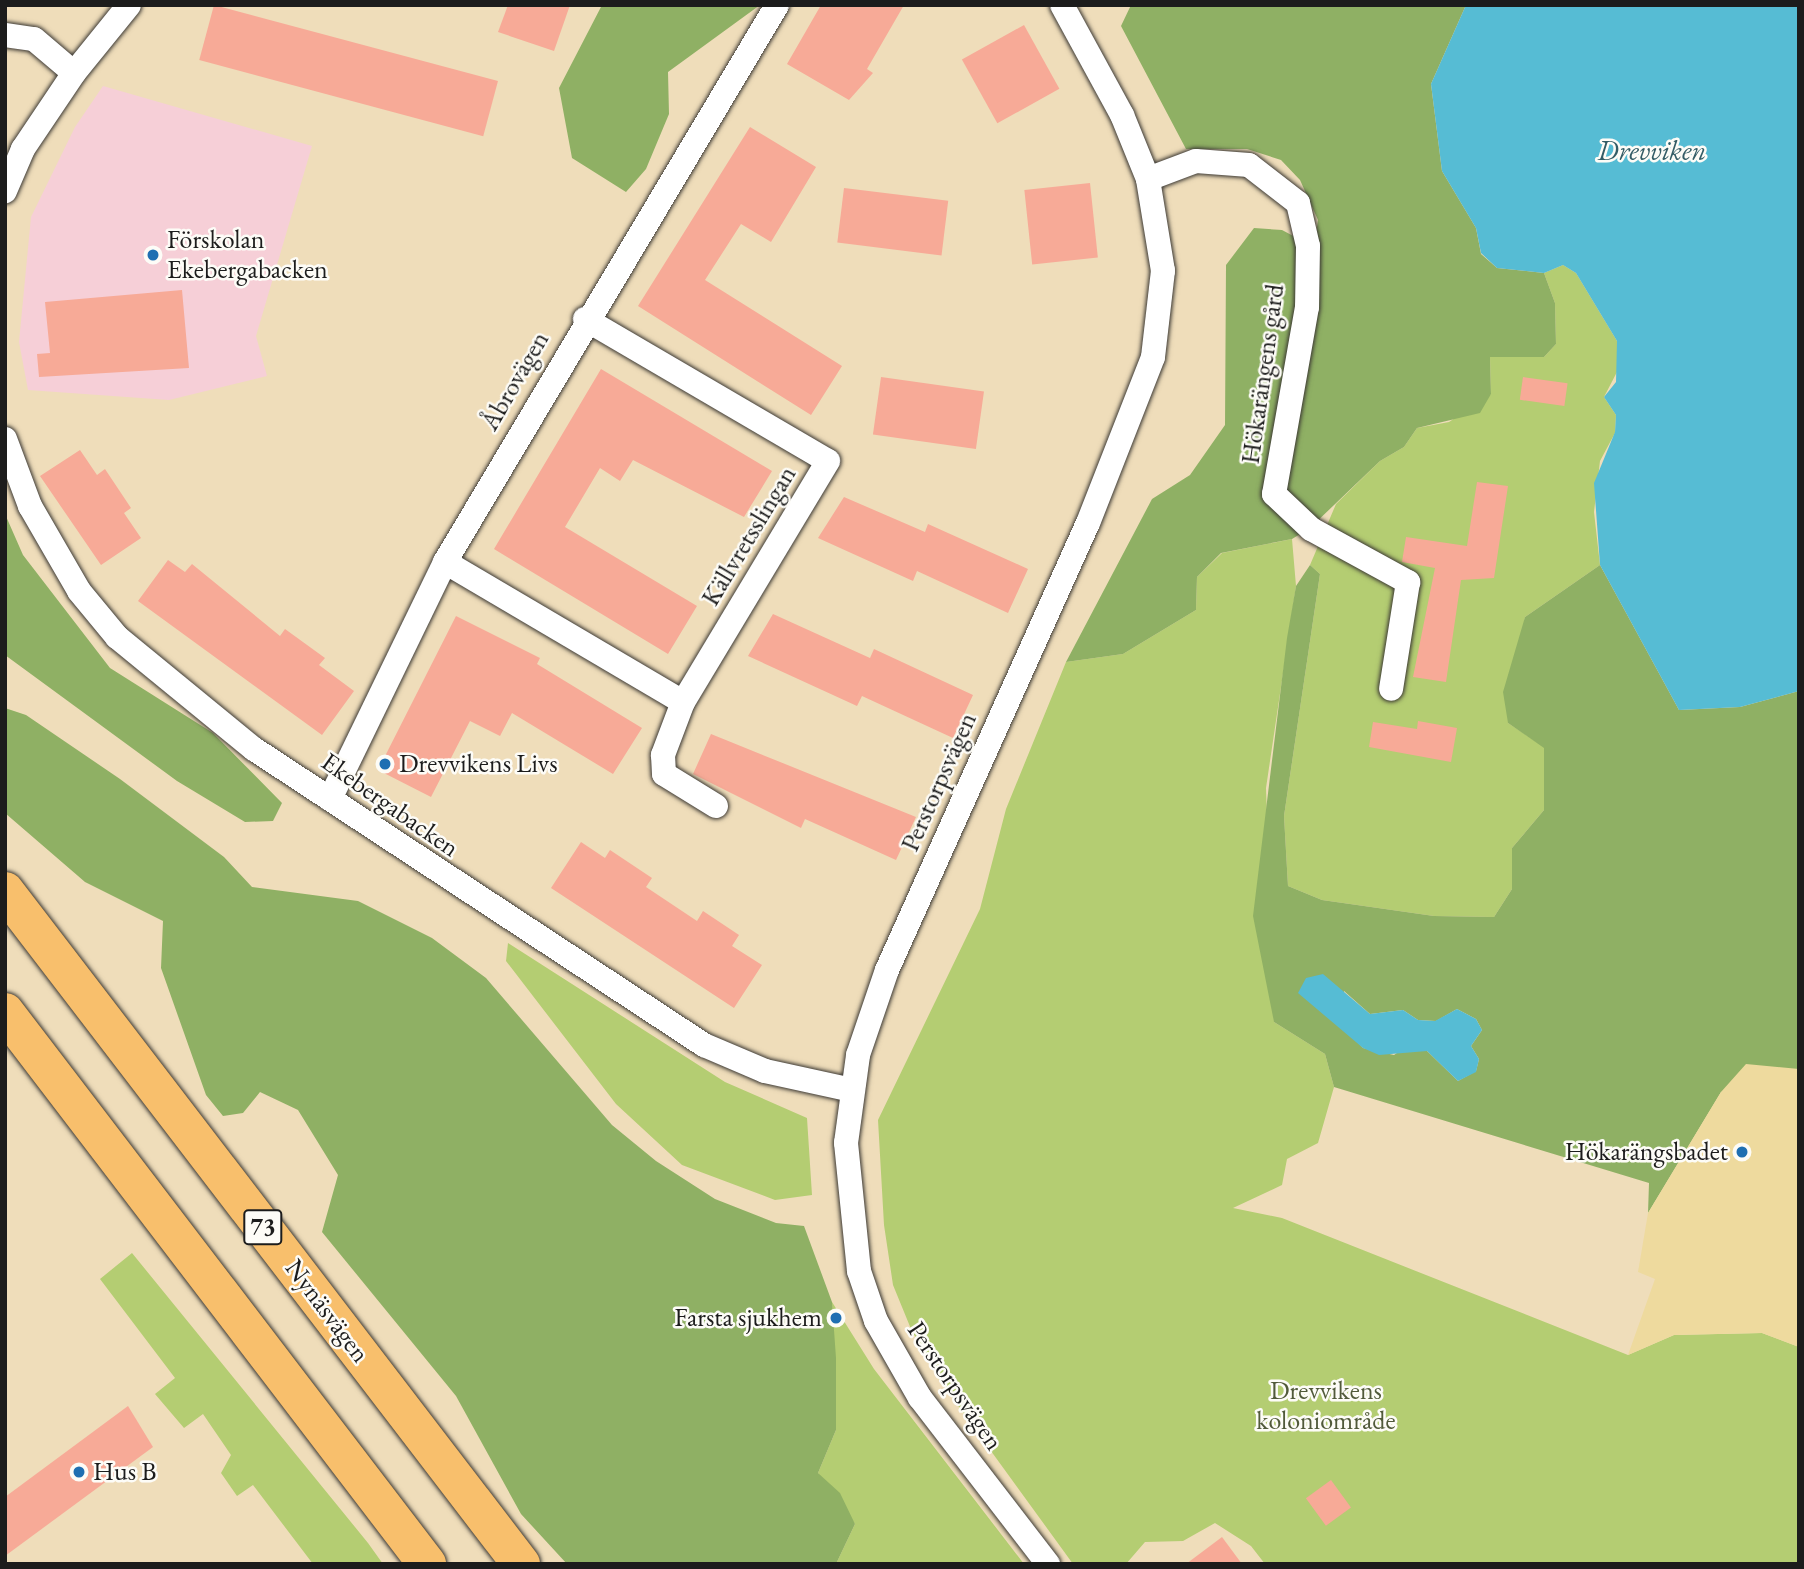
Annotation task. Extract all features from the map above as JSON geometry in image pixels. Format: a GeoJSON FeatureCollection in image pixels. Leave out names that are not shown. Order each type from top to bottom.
{"type":"FeatureCollection","features":[{"type":"Feature","properties":{"kind":"highway","name":"Nynäsvägen"},"geometry":{"type":"LineString","coordinates":[[5,891],[521,1564]]}},
{"type":"Feature","properties":{"kind":"highway"},"geometry":{"type":"LineString","coordinates":[[5,1012],[427,1564]]}},
{"type":"Feature","properties":{"kind":"street"},"geometry":{"type":"LineString","coordinates":[[5,191],[23,149],[74,74],[130,5]]}},
{"type":"Feature","properties":{"kind":"street","name":"Åbrovägen"},"geometry":{"type":"LineString","coordinates":[[330,799],[445,562],[586,318],[777,5]]}},
{"type":"Feature","properties":{"kind":"street","name":"Perstorpsvägen"},"geometry":{"type":"LineString","coordinates":[[1048,1564],[920,1398],[876,1321],[851,1218],[846,1143],[852,1090],[887,970],[1146,380],[1163,271],[1148,179],[1122,115],[1062,5]]}},
{"type":"Feature","properties":{"kind":"street"},"geometry":{"type":"LineString","coordinates":[[5,35],[34,39],[74,74]]}},
{"type":"Feature","properties":{"kind":"street","name":"Hökarängens gård"},"geometry":{"type":"LineString","coordinates":[[1148,179],[1196,161],[1249,165],[1298,203],[1308,246],[1307,307],[1274,494],[1311,529],[1408,582],[1391,689]]}},
{"type":"Feature","properties":{"kind":"street","name":"Källvretsslingan"},"geometry":{"type":"LineString","coordinates":[[586,318],[828,461],[683,702],[663,755],[664,774],[716,806]]}},
{"type":"Feature","properties":{"kind":"street","name":"Ekebergabacken"},"geometry":{"type":"LineString","coordinates":[[5,439],[30,506],[79,591],[117,637],[254,749],[704,1045],[765,1071],[852,1090]]}},
{"type":"Feature","properties":{"kind":"street"},"geometry":{"type":"LineString","coordinates":[[445,562],[683,702]]}},
{"type":"Feature","properties":{"kind":"shaded area","name":"Förskolan Ekebergabacken"},"geometry":{"type":"Polygon","coordinates":[[[103,86],[312,146],[256,336],[267,376],[169,400],[28,390],[19,342],[31,217],[75,127],[103,86]]]}},
{"type":"Feature","properties":{"kind":"green space"},"geometry":{"type":"Polygon","coordinates":[[[602,5],[760,5],[668,72],[669,114],[646,169],[626,192],[572,158],[559,88],[602,5]]]}},
{"type":"Feature","properties":{"kind":"green space"},"geometry":{"type":"Polygon","coordinates":[[[1131,5],[1466,5],[1431,84],[1442,171],[1476,228],[1481,254],[1497,268],[1544,273],[1555,303],[1556,344],[1544,357],[1490,357],[1491,394],[1480,413],[1417,428],[1404,447],[1380,461],[1310,528],[1292,539],[1221,553],[1197,577],[1196,610],[1123,654],[1066,662],[1152,499],[1190,475],[1225,425],[1226,265],[1254,228],[1282,230],[1314,247],[1318,220],[1300,180],[1281,160],[1247,149],[1186,149],[1121,26],[1131,5]]]}},
{"type":"Feature","properties":{"kind":"green space"},"geometry":{"type":"Polygon","coordinates":[[[1563,265],[1576,273],[1617,341],[1618,370],[1604,397],[1616,415],[1615,433],[1600,461],[1594,512],[1600,565],[1525,617],[1508,723],[1544,747],[1544,810],[1512,848],[1512,889],[1494,917],[1434,916],[1322,900],[1288,886],[1284,816],[1320,574],[1310,565],[1336,504],[1380,461],[1404,447],[1417,428],[1449,422],[1491,394],[1490,357],[1544,357],[1556,344],[1555,303],[1544,273],[1563,265]]]}},
{"type":"Feature","properties":{"kind":"green space"},"geometry":{"type":"Polygon","coordinates":[[[5,514],[23,555],[110,668],[213,733],[282,803],[273,821],[245,822],[177,781],[5,655],[5,514]]]}},
{"type":"Feature","properties":{"kind":"green space","name":"Drevvikens koloniområde"},"geometry":{"type":"Polygon","coordinates":[[[1292,539],[1296,586],[1266,788],[1274,1022],[1325,1054],[1334,1087],[1318,1143],[1287,1159],[1282,1185],[1233,1208],[1282,1218],[1628,1355],[1674,1335],[1762,1333],[1799,1347],[1799,1564],[1265,1564],[1251,1546],[1215,1523],[1183,1541],[1145,1542],[1126,1564],[1073,1564],[938,1378],[911,1329],[893,1285],[884,1225],[878,1120],[980,909],[1006,809],[1066,662],[1123,654],[1196,610],[1197,577],[1222,553],[1292,539]]]}},
{"type":"Feature","properties":{"kind":"green space"},"geometry":{"type":"Polygon","coordinates":[[[1310,565],[1320,574],[1284,816],[1288,886],[1322,900],[1434,916],[1494,917],[1512,889],[1512,848],[1544,810],[1544,748],[1508,723],[1503,692],[1525,617],[1600,565],[1679,710],[1740,707],[1799,691],[1799,1069],[1721,1092],[1648,1213],[1649,1183],[1334,1087],[1325,1054],[1274,1022],[1253,916],[1287,638],[1296,586],[1310,565]],[[1344,991],[1343,1026],[1363,1048],[1394,1055],[1404,1048],[1427,1051],[1458,1081],[1476,1071],[1479,1059],[1471,1046],[1482,1030],[1476,1019],[1457,1009],[1436,1021],[1418,1020],[1403,1010],[1370,1014],[1344,991]]]}},
{"type":"Feature","properties":{"kind":"green space"},"geometry":{"type":"Polygon","coordinates":[[[5,708],[26,715],[120,779],[224,857],[252,887],[358,901],[432,938],[486,978],[612,1125],[656,1161],[715,1199],[776,1223],[804,1226],[832,1302],[836,1358],[836,1430],[818,1473],[840,1493],[855,1524],[836,1564],[567,1564],[521,1514],[456,1396],[322,1232],[338,1175],[298,1110],[260,1092],[243,1113],[223,1116],[206,1095],[161,968],[163,921],[85,882],[5,813],[5,708]]]}},
{"type":"Feature","properties":{"kind":"green space"},"geometry":{"type":"Polygon","coordinates":[[[508,943],[725,1082],[807,1118],[812,1195],[775,1200],[682,1165],[616,1104],[506,961],[508,943]]]}},
{"type":"Feature","properties":{"kind":"green space"},"geometry":{"type":"Polygon","coordinates":[[[132,1253],[383,1564],[313,1564],[253,1485],[237,1496],[221,1473],[231,1455],[203,1414],[184,1428],[155,1394],[175,1378],[100,1279],[132,1253]]]}},
{"type":"Feature","properties":{"kind":"green space"},"geometry":{"type":"Polygon","coordinates":[[[832,1302],[874,1369],[1024,1564],[836,1564],[855,1524],[818,1473],[836,1430],[832,1302]]]}},
{"type":"Feature","properties":{"kind":"sand","name":"Hökarängsbadet"},"geometry":{"type":"Polygon","coordinates":[[[1746,1064],[1799,1069],[1799,1347],[1762,1333],[1674,1335],[1628,1355],[1655,1279],[1638,1272],[1648,1213],[1721,1092],[1746,1064]]]}},
{"type":"Feature","properties":{"kind":"water","name":"Drevviken"},"geometry":{"type":"Polygon","coordinates":[[[1466,5],[1799,5],[1799,691],[1740,707],[1679,710],[1600,565],[1594,483],[1615,432],[1616,415],[1604,397],[1616,382],[1617,341],[1576,273],[1563,265],[1544,273],[1497,268],[1481,253],[1476,228],[1442,171],[1431,84],[1466,5]]]}},
{"type":"Feature","properties":{"kind":"water"},"geometry":{"type":"Polygon","coordinates":[[[1323,974],[1370,1014],[1403,1010],[1418,1020],[1435,1021],[1457,1009],[1476,1019],[1482,1030],[1471,1046],[1479,1059],[1476,1072],[1458,1081],[1427,1051],[1379,1055],[1363,1048],[1298,993],[1306,978],[1323,974]]]}},
{"type":"Feature","properties":{"kind":"building"},"geometry":{"type":"Polygon","coordinates":[[[214,5],[498,81],[483,136],[199,60],[214,5]]]}},
{"type":"Feature","properties":{"kind":"building"},"geometry":{"type":"Polygon","coordinates":[[[508,5],[570,5],[554,51],[498,32],[508,5]]]}},
{"type":"Feature","properties":{"kind":"building"},"geometry":{"type":"Polygon","coordinates":[[[821,5],[904,5],[867,69],[873,73],[849,100],[787,64],[821,5]]]}},
{"type":"Feature","properties":{"kind":"building"},"geometry":{"type":"Polygon","coordinates":[[[1024,25],[1059,89],[997,123],[962,59],[1024,25]]]}},
{"type":"Feature","properties":{"kind":"building"},"geometry":{"type":"Polygon","coordinates":[[[750,127],[816,167],[771,242],[741,224],[705,280],[842,366],[811,415],[638,306],[750,127]]]}},
{"type":"Feature","properties":{"kind":"building"},"geometry":{"type":"Polygon","coordinates":[[[1090,183],[1098,258],[1032,264],[1024,190],[1090,183]]]}},
{"type":"Feature","properties":{"kind":"building"},"geometry":{"type":"Polygon","coordinates":[[[844,188],[948,201],[942,255],[837,243],[844,188]]]}},
{"type":"Feature","properties":{"kind":"building"},"geometry":{"type":"Polygon","coordinates":[[[182,290],[189,368],[39,377],[37,354],[50,353],[45,302],[182,290]]]}},
{"type":"Feature","properties":{"kind":"building"},"geometry":{"type":"Polygon","coordinates":[[[601,369],[772,471],[744,517],[633,460],[620,481],[600,468],[565,527],[697,606],[668,654],[494,549],[601,369]]]}},
{"type":"Feature","properties":{"kind":"building"},"geometry":{"type":"Polygon","coordinates":[[[881,377],[984,391],[976,449],[873,434],[881,377]]]}},
{"type":"Feature","properties":{"kind":"building"},"geometry":{"type":"Polygon","coordinates":[[[1523,377],[1568,383],[1564,406],[1520,400],[1523,377]]]}},
{"type":"Feature","properties":{"kind":"building"},"geometry":{"type":"Polygon","coordinates":[[[80,450],[97,475],[105,469],[131,508],[124,513],[141,538],[101,565],[40,476],[80,450]]]}},
{"type":"Feature","properties":{"kind":"building"},"geometry":{"type":"Polygon","coordinates":[[[1477,482],[1508,486],[1494,578],[1461,580],[1446,682],[1413,677],[1435,568],[1402,562],[1406,537],[1467,546],[1477,482]]]}},
{"type":"Feature","properties":{"kind":"building"},"geometry":{"type":"Polygon","coordinates":[[[844,497],[925,532],[928,524],[1028,569],[1008,613],[917,571],[913,581],[818,538],[844,497]]]}},
{"type":"Feature","properties":{"kind":"building"},"geometry":{"type":"Polygon","coordinates":[[[168,560],[185,572],[192,564],[280,636],[285,629],[325,658],[319,665],[354,691],[322,735],[138,601],[168,560]]]}},
{"type":"Feature","properties":{"kind":"building"},"geometry":{"type":"Polygon","coordinates":[[[773,614],[870,658],[874,649],[973,695],[953,738],[862,696],[857,706],[748,656],[773,614]]]}},
{"type":"Feature","properties":{"kind":"building"},"geometry":{"type":"Polygon","coordinates":[[[456,616],[540,658],[537,664],[642,728],[613,774],[512,713],[500,736],[470,721],[431,797],[378,770],[456,616]]]}},
{"type":"Feature","properties":{"kind":"building"},"geometry":{"type":"Polygon","coordinates":[[[1418,721],[1457,728],[1451,762],[1369,747],[1373,722],[1417,729],[1418,721]]]}},
{"type":"Feature","properties":{"kind":"building"},"geometry":{"type":"Polygon","coordinates":[[[711,734],[916,817],[896,860],[805,819],[801,828],[693,774],[711,734]]]}},
{"type":"Feature","properties":{"kind":"building"},"geometry":{"type":"Polygon","coordinates":[[[581,842],[605,858],[610,850],[652,878],[646,887],[697,921],[703,911],[739,935],[732,946],[762,965],[734,1008],[551,888],[581,842]]]}},
{"type":"Feature","properties":{"kind":"building","name":"Hus B"},"geometry":{"type":"Polygon","coordinates":[[[128,1406],[153,1447],[5,1556],[5,1497],[128,1406]]]}},
{"type":"Feature","properties":{"kind":"building"},"geometry":{"type":"Polygon","coordinates":[[[1331,1480],[1351,1508],[1326,1526],[1306,1498],[1331,1480]]]}},
{"type":"Feature","properties":{"kind":"building"},"geometry":{"type":"Polygon","coordinates":[[[1222,1537],[1242,1564],[1186,1564],[1222,1537]]]}},
{"type":"Feature","properties":{"kind":"place","name":"Förskolan Ekebergabacken"},"geometry":{"type":"Point","coordinates":[153,255]}},
{"type":"Feature","properties":{"kind":"place","name":"Drevvikens Livs"},"geometry":{"type":"Point","coordinates":[385,764]}},
{"type":"Feature","properties":{"kind":"place","name":"Hökarängsbadet"},"geometry":{"type":"Point","coordinates":[1742,1152]}},
{"type":"Feature","properties":{"kind":"place","name":"Farsta sjukhem"},"geometry":{"type":"Point","coordinates":[836,1318]}},
{"type":"Feature","properties":{"kind":"place","name":"Hus B"},"geometry":{"type":"Point","coordinates":[79,1472]}}]}
